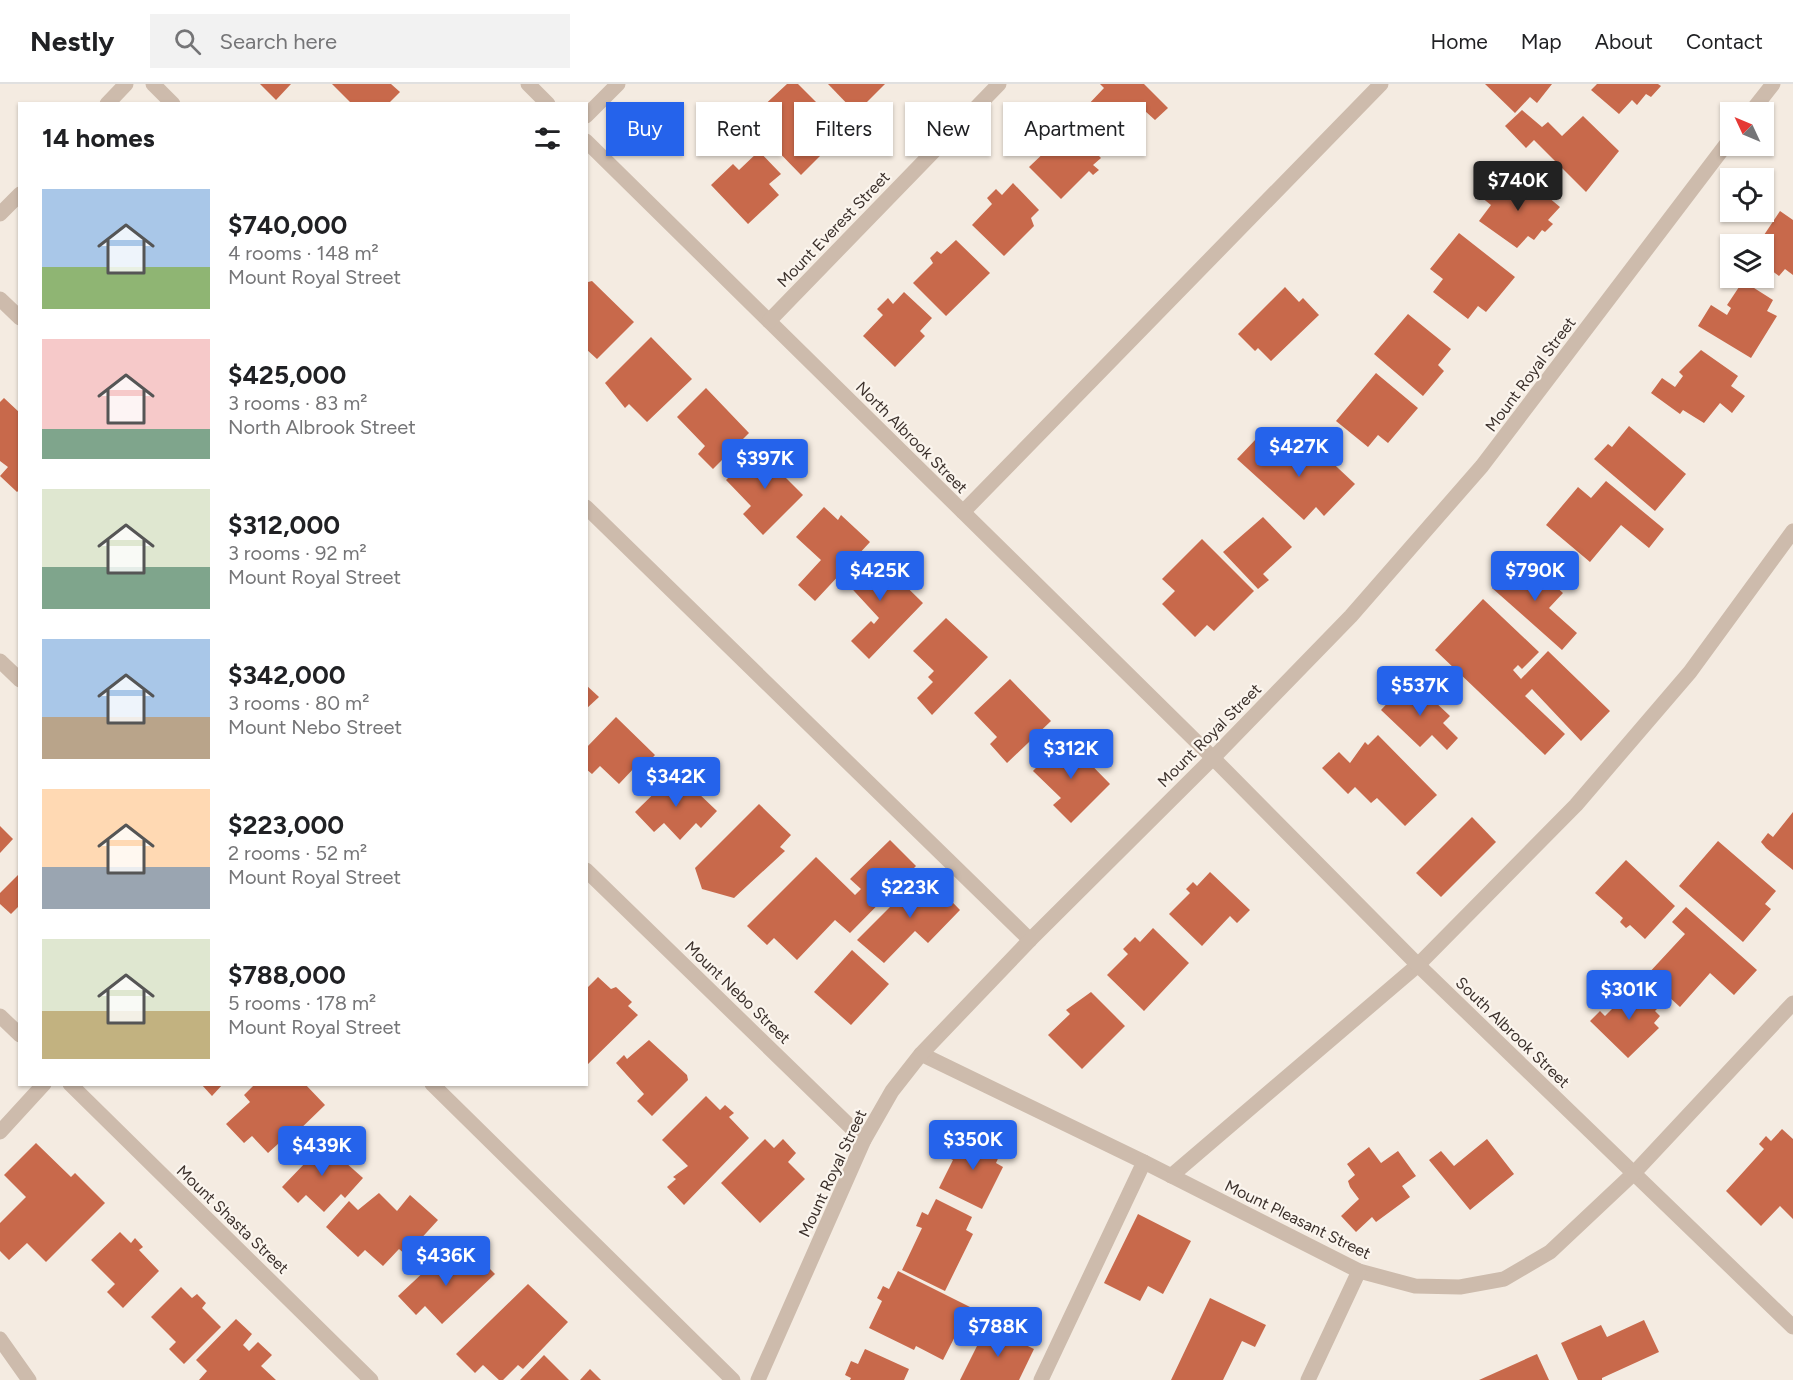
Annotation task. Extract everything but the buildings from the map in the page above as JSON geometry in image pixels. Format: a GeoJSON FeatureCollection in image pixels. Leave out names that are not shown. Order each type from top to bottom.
{"type":"FeatureCollection","features":[{"type":"Feature","properties":{"kind":"street"},"geometry":{"type":"LineString","coordinates":[[109,102],[126,84]]}},
{"type":"Feature","properties":{"kind":"street"},"geometry":{"type":"LineString","coordinates":[[153,84],[171,102]]}},
{"type":"Feature","properties":{"kind":"street"},"geometry":{"type":"LineString","coordinates":[[528,84],[546,102]]}},
{"type":"Feature","properties":{"kind":"street"},"geometry":{"type":"LineString","coordinates":[[588,114],[618,84]]}},
{"type":"Feature","properties":{"kind":"street","name":"Mount Everest Street"},"geometry":{"type":"LineString","coordinates":[[769,321],[999,84]]}},
{"type":"Feature","properties":{"kind":"street"},"geometry":{"type":"LineString","coordinates":[[963,512],[1381,84]]}},
{"type":"Feature","properties":{"kind":"street"},"geometry":{"type":"LineString","coordinates":[[1759,102],[1773,84]]}},
{"type":"Feature","properties":{"kind":"street","name":"North Albrook Street"},"geometry":{"type":"LineString","coordinates":[[588,143],[1213,758]]}},
{"type":"Feature","properties":{"kind":"street","name":"Mount Royal Street"},"geometry":{"type":"LineString","coordinates":[[758,1380],[864,1140],[892,1091],[921,1054],[1030,940],[1213,758],[1351,616],[1482,466],[1720,152]]}},
{"type":"Feature","properties":{"kind":"street"},"geometry":{"type":"LineString","coordinates":[[0,214],[18,196]]}},
{"type":"Feature","properties":{"kind":"street"},"geometry":{"type":"LineString","coordinates":[[0,299],[18,316]]}},
{"type":"Feature","properties":{"kind":"street"},"geometry":{"type":"LineString","coordinates":[[588,509],[1030,940]]}},
{"type":"Feature","properties":{"kind":"street"},"geometry":{"type":"LineString","coordinates":[[1171,1176],[1418,965],[1576,805],[1690,672],[1793,531]]}},
{"type":"Feature","properties":{"kind":"street"},"geometry":{"type":"LineString","coordinates":[[0,661],[18,678]]}},
{"type":"Feature","properties":{"kind":"street","name":"South Albrook Street"},"geometry":{"type":"LineString","coordinates":[[1213,758],[1418,965],[1793,1328]]}},
{"type":"Feature","properties":{"kind":"street","name":"Mount Nebo Street"},"geometry":{"type":"LineString","coordinates":[[588,872],[864,1140]]}},
{"type":"Feature","properties":{"kind":"street","name":"Mount Pleasant Street"},"geometry":{"type":"LineString","coordinates":[[921,1054],[1144,1162],[1359,1271],[1415,1286],[1460,1287],[1504,1279],[1550,1252],[1634,1173],[1793,1003]]}},
{"type":"Feature","properties":{"kind":"street"},"geometry":{"type":"LineString","coordinates":[[0,1016],[18,1033]]}},
{"type":"Feature","properties":{"kind":"street"},"geometry":{"type":"LineString","coordinates":[[0,1132],[42,1086]]}},
{"type":"Feature","properties":{"kind":"street","name":"Mount Shasta Street"},"geometry":{"type":"LineString","coordinates":[[72,1086],[371,1380]]}},
{"type":"Feature","properties":{"kind":"street"},"geometry":{"type":"LineString","coordinates":[[434,1086],[733,1380]]}},
{"type":"Feature","properties":{"kind":"street"},"geometry":{"type":"LineString","coordinates":[[1041,1380],[1144,1162]]}},
{"type":"Feature","properties":{"kind":"street"},"geometry":{"type":"LineString","coordinates":[[1308,1380],[1359,1271]]}},
{"type":"Feature","properties":{"kind":"street"},"geometry":{"type":"LineString","coordinates":[[0,1339],[29,1380]]}}]}
